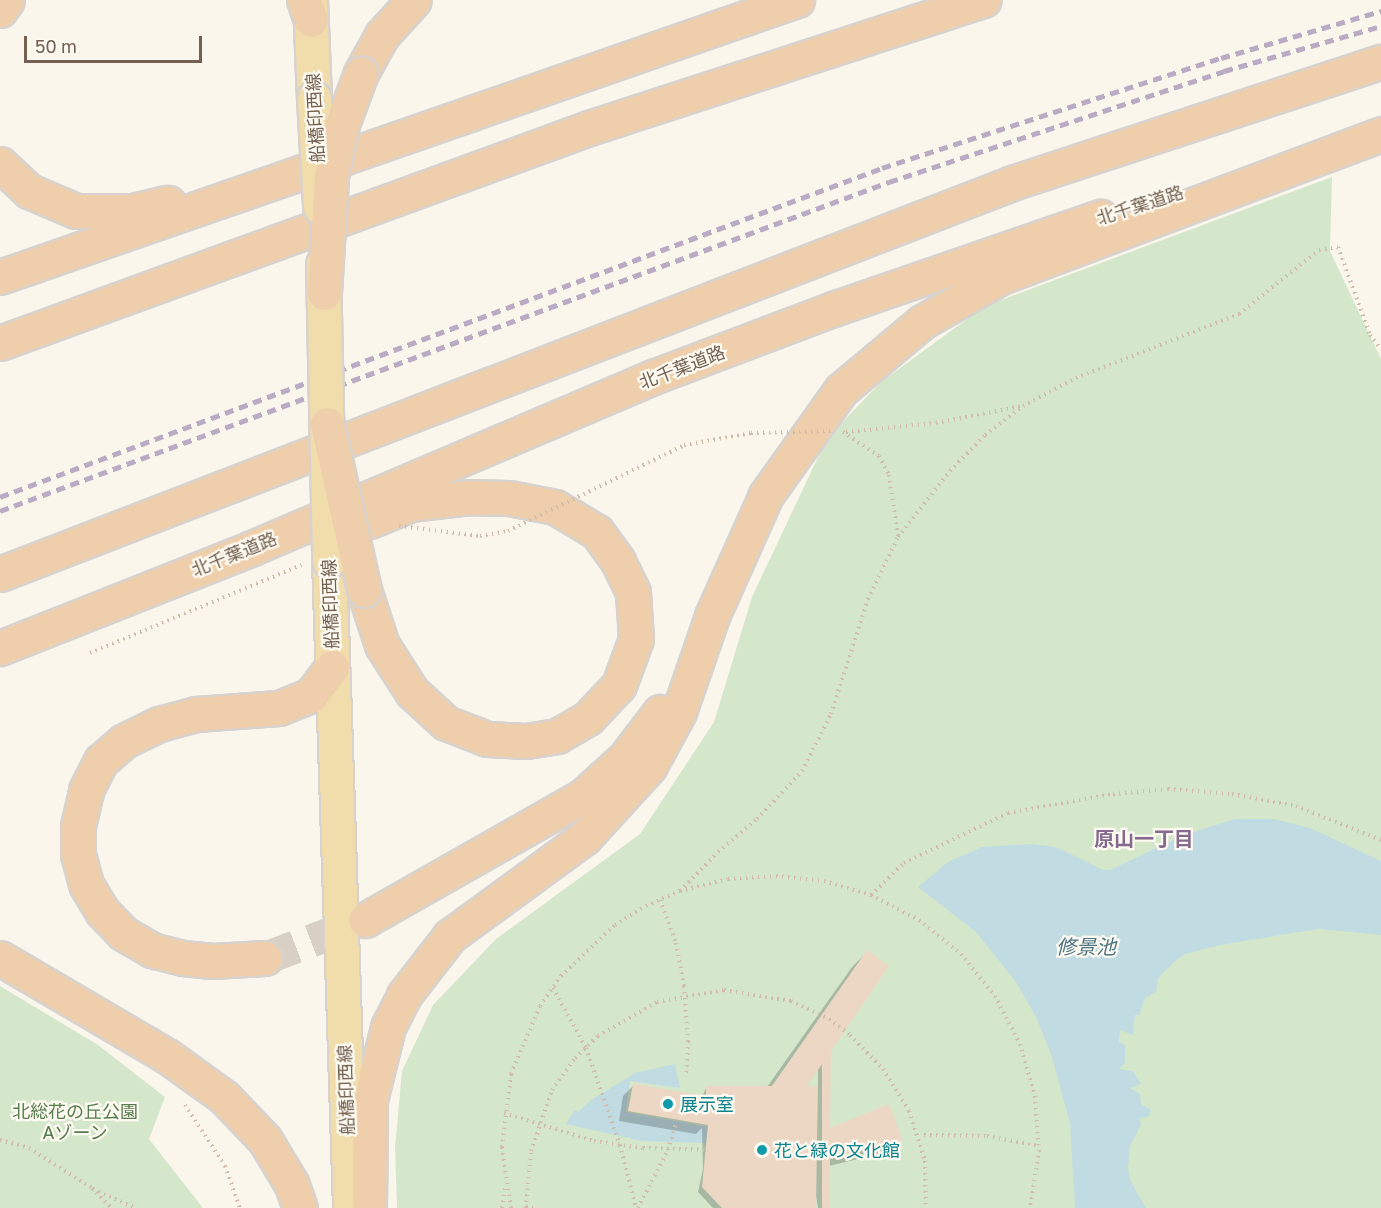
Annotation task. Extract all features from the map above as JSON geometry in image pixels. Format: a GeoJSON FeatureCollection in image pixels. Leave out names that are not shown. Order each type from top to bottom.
{"type":"FeatureCollection","features":[{"type":"Feature","properties":{"kind":"highway"},"geometry":{"type":"LineString","coordinates":[[0,10],[7,0]]}},
{"type":"Feature","properties":{"kind":"highway"},"geometry":{"type":"LineString","coordinates":[[324,293],[332,177],[342,124],[361,74],[382,35],[414,0]]}},
{"type":"Feature","properties":{"kind":"highway"},"geometry":{"type":"LineString","coordinates":[[0,277],[797,0]]}},
{"type":"Feature","properties":{"kind":"highway"},"geometry":{"type":"LineString","coordinates":[[0,343],[589,128],[984,0]]}},
{"type":"Feature","properties":{"kind":"highway"},"geometry":{"type":"LineString","coordinates":[[0,574],[1012,183],[1381,62]]}},
{"type":"Feature","properties":{"kind":"highway"},"geometry":{"type":"LineString","coordinates":[[0,164],[29,191],[76,211],[132,211],[193,198],[487,97],[577,77]]}},
{"type":"Feature","properties":{"kind":"highway"},"geometry":{"type":"LineString","coordinates":[[369,1208],[370,1100],[388,1027],[404,996],[450,936],[584,838],[649,767],[679,712],[712,616],[742,542],[795,451],[841,390],[922,322],[1001,277],[1381,133]]}},
{"type":"Feature","properties":{"kind":"highway","name":"北千葉道路"},"geometry":{"type":"LineString","coordinates":[[0,648],[252,548],[653,377],[772,332],[1046,235],[1381,133]]}},
{"type":"Feature","properties":{"kind":"highway"},"geometry":{"type":"LineString","coordinates":[[0,665],[411,504],[470,497],[509,498],[555,507],[597,532],[633,592],[636,639],[619,685],[588,718],[556,736],[526,741],[487,739],[446,723],[412,692],[382,645],[364,590],[327,424]]}},
{"type":"Feature","properties":{"kind":"highway"},"geometry":{"type":"LineString","coordinates":[[365,920],[583,795],[625,758],[654,721],[683,675],[712,616]]}},
{"type":"Feature","properties":{"kind":"highway"},"geometry":{"type":"LineString","coordinates":[[264,958],[212,961],[183,958],[152,950],[123,933],[102,911],[86,884],[78,855],[78,826],[86,790],[101,761],[124,741],[159,724],[196,714],[279,708],[310,695],[332,668]]}},
{"type":"Feature","properties":{"kind":"highway"},"geometry":{"type":"LineString","coordinates":[[0,958],[167,1056],[224,1097],[266,1140],[292,1185],[300,1208]]}},
{"type":"Feature","properties":{"kind":"main road","name":"船橋印西線"},"geometry":{"type":"LineString","coordinates":[[308,7],[324,293],[327,424],[317,562],[332,668],[350,1208]]}},
{"type":"Feature","properties":{"kind":"path"},"geometry":{"type":"LineString","coordinates":[[681,891],[717,852],[758,819],[802,771],[831,714],[868,599],[898,537],[950,471],[985,435],[1023,406],[1076,378],[1239,314],[1319,250],[1338,247],[1370,335],[1381,349]]}},
{"type":"Feature","properties":{"kind":"path"},"geometry":{"type":"LineString","coordinates":[[390,529],[399,526],[480,536],[508,531],[684,445],[751,433],[843,432],[936,423],[1023,406]]}},
{"type":"Feature","properties":{"kind":"path"},"geometry":{"type":"LineString","coordinates":[[825,439],[837,425]]}},
{"type":"Feature","properties":{"kind":"path"},"geometry":{"type":"LineString","coordinates":[[843,432],[879,456],[890,475],[898,537]]}},
{"type":"Feature","properties":{"kind":"path"},"geometry":{"type":"LineString","coordinates":[[90,653],[317,562]]}},
{"type":"Feature","properties":{"kind":"path"},"geometry":{"type":"LineString","coordinates":[[871,895],[904,863],[1008,813],[1113,794],[1168,789],[1232,794],[1296,806],[1381,840]]}},
{"type":"Feature","properties":{"kind":"path"},"geometry":{"type":"LineString","coordinates":[[511,1208],[506,1184],[504,1113],[523,1039],[553,988],[586,949],[608,931],[660,900],[681,891],[728,879],[776,876],[824,881],[871,895],[919,920],[961,954],[995,996],[1020,1044],[1035,1096],[1038,1146],[1030,1208]]}},
{"type":"Feature","properties":{"kind":"path"},"geometry":{"type":"LineString","coordinates":[[660,900],[676,943],[685,996],[686,1075]]}},
{"type":"Feature","properties":{"kind":"path"},"geometry":{"type":"LineString","coordinates":[[553,988],[586,1048],[620,1145],[637,1208]]}},
{"type":"Feature","properties":{"kind":"path"},"geometry":{"type":"LineString","coordinates":[[533,1208],[526,1207],[531,1151],[539,1125],[552,1090],[586,1048],[629,1016],[657,1002],[724,990],[791,1001],[829,1019],[850,1035],[883,1069],[909,1111],[925,1161],[926,1208]]}},
{"type":"Feature","properties":{"kind":"path"},"geometry":{"type":"LineString","coordinates":[[181,1100],[225,1166],[240,1208]]}},
{"type":"Feature","properties":{"kind":"path"},"geometry":{"type":"LineString","coordinates":[[504,1113],[539,1125],[620,1145],[668,1150],[706,1150]]}},
{"type":"Feature","properties":{"kind":"path"},"geometry":{"type":"LineString","coordinates":[[637,1208],[668,1150],[676,1124]]}},
{"type":"Feature","properties":{"kind":"path"},"geometry":{"type":"LineString","coordinates":[[924,1135],[987,1136],[1038,1146]]}},
{"type":"Feature","properties":{"kind":"path"},"geometry":{"type":"LineString","coordinates":[[0,1140],[28,1148],[92,1188],[136,1208]]}},
{"type":"Feature","properties":{"kind":"path"},"geometry":{"type":"LineString","coordinates":[[502,1208],[506,1184]]}},
{"type":"Feature","properties":{"kind":"path"},"geometry":{"type":"LineString","coordinates":[[92,1188],[111,1208]]}},
{"type":"Feature","properties":{"kind":"green space"},"geometry":{"type":"Polygon","coordinates":[[[1332,177],[1330,251],[1381,359],[1381,1208],[397,1208],[395,1148],[402,1071],[433,1005],[496,939],[640,834],[714,722],[752,597],[827,438],[881,382],[985,306],[1332,177]]]}},
{"type":"Feature","properties":{"kind":"green space","name":"北総花の丘公園 Aゾーン"},"geometry":{"type":"Polygon","coordinates":[[[0,986],[98,1045],[165,1097],[149,1139],[203,1208],[0,1208],[0,986]]]}},
{"type":"Feature","properties":{"kind":"water","name":"修景池"},"geometry":{"type":"Polygon","coordinates":[[[1235,819],[1274,819],[1310,828],[1381,861],[1381,935],[1320,929],[1220,945],[1185,954],[1173,963],[1158,978],[1156,992],[1145,998],[1139,1015],[1135,1015],[1133,1035],[1120,1030],[1119,1042],[1125,1045],[1125,1063],[1119,1069],[1133,1071],[1141,1084],[1130,1088],[1140,1094],[1141,1104],[1151,1110],[1149,1116],[1139,1119],[1141,1125],[1130,1146],[1128,1167],[1130,1180],[1146,1208],[1075,1208],[1070,1123],[1051,1054],[1036,1017],[1016,982],[976,932],[918,887],[948,862],[982,847],[1032,844],[1056,847],[1103,870],[1110,870],[1184,835],[1235,819]]]}},
{"type":"Feature","properties":{"kind":"water"},"geometry":{"type":"Polygon","coordinates":[[[675,1064],[680,1088],[630,1081],[626,1112],[707,1127],[706,1143],[642,1141],[566,1124],[575,1110],[578,1112],[591,1100],[635,1073],[675,1064]]]}},
{"type":"Feature","properties":{"kind":"building"},"geometry":{"type":"Polygon","coordinates":[[[867,950],[889,966],[831,1051],[830,1128],[889,1104],[903,1141],[830,1159],[830,1208],[822,1208],[822,1064],[807,1086],[818,1086],[816,1208],[722,1208],[702,1187],[708,1125],[628,1111],[633,1084],[706,1096],[706,1086],[772,1086],[867,950]]]}},
{"type":"Feature","properties":{"kind":"tunnel"},"geometry":{"type":"LineString","coordinates":[[265,958],[365,920]]}},
{"type":"Feature","properties":{"kind":"railway"},"geometry":{"type":"LineString","coordinates":[[0,497],[882,168],[1221,58],[1381,11]]}},
{"type":"Feature","properties":{"kind":"railway"},"geometry":{"type":"LineString","coordinates":[[0,511],[889,182],[1224,71],[1381,26]]}},
{"type":"Feature","properties":{"kind":"place","name":"展示室"},"geometry":{"type":"Point","coordinates":[668,1104]}},
{"type":"Feature","properties":{"kind":"place","name":"花と緑の文化館"},"geometry":{"type":"Point","coordinates":[762,1150]}},
{"type":"Feature","properties":{"kind":"district","name":"原山一丁目"},"geometry":{"type":"Point","coordinates":[1144,838]}}]}
